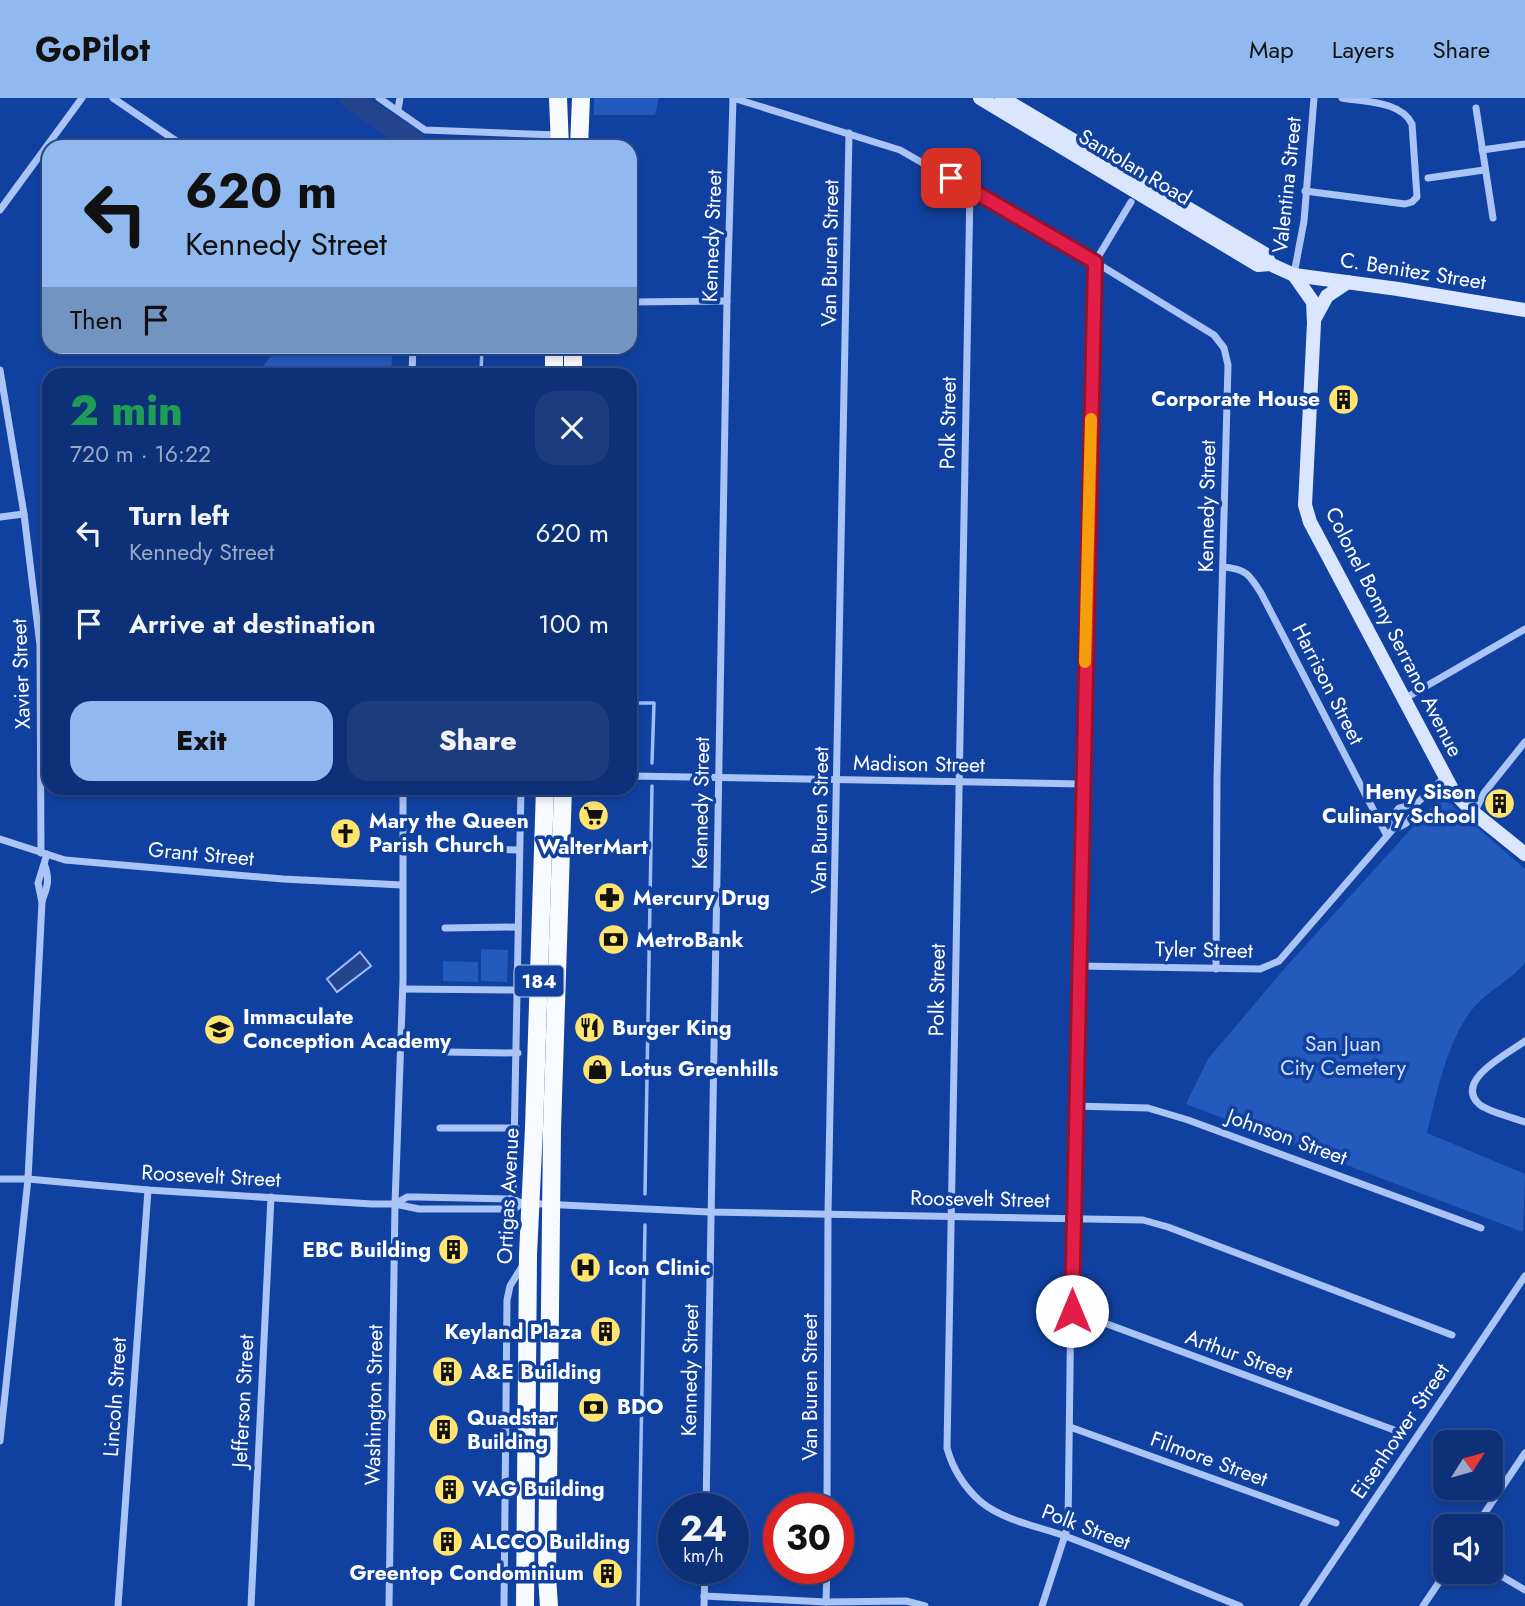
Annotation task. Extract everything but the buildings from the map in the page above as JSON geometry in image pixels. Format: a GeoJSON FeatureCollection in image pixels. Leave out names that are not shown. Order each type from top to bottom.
{"type":"FeatureCollection","features":[{"type":"Feature","properties":{"kind":"main road"},"geometry":{"type":"LineString","coordinates":[[558,98],[559,140]]}},
{"type":"Feature","properties":{"kind":"main road"},"geometry":{"type":"LineString","coordinates":[[579,140],[581,98]]}},
{"type":"Feature","properties":{"kind":"main road","name":"Santolan Road"},"geometry":{"type":"LineString","coordinates":[[980,98],[1258,265],[1270,264],[1294,275]]}},
{"type":"Feature","properties":{"kind":"main road","name":"Santolan Road"},"geometry":{"type":"LineString","coordinates":[[1002,98],[1265,254],[1270,264]]}},
{"type":"Feature","properties":{"kind":"main road","name":"C. Benitez Street"},"geometry":{"type":"LineString","coordinates":[[1294,275],[1525,310]]}},
{"type":"Feature","properties":{"kind":"main road","name":"Colonel Bonny Serrano Avenue"},"geometry":{"type":"LineString","coordinates":[[1294,275],[1312,302],[1314,323],[1305,505],[1316,533],[1453,791],[1474,813],[1525,854]]}},
{"type":"Feature","properties":{"kind":"main road"},"geometry":{"type":"LineString","coordinates":[[1314,323],[1319,306],[1327,296],[1349,282]]}},
{"type":"Feature","properties":{"kind":"main road","name":"Ortigas Avenue"},"geometry":{"type":"LineString","coordinates":[[525,1606],[528,1255],[521,1202],[534,1128],[545,795]]}},
{"type":"Feature","properties":{"kind":"main road","name":"Ortigas Avenue"},"geometry":{"type":"LineString","coordinates":[[548,1606],[552,1129],[563,795]]}},
{"type":"Feature","properties":{"kind":"street"},"geometry":{"type":"LineString","coordinates":[[51,140],[82,98]]}},
{"type":"Feature","properties":{"kind":"street"},"geometry":{"type":"LineString","coordinates":[[113,98],[175,140]]}},
{"type":"Feature","properties":{"kind":"street"},"geometry":{"type":"LineString","coordinates":[[379,98],[425,130],[547,140]]}},
{"type":"Feature","properties":{"kind":"street"},"geometry":{"type":"LineString","coordinates":[[398,109],[400,98]]}},
{"type":"Feature","properties":{"kind":"street","name":"Kennedy Street"},"geometry":{"type":"LineString","coordinates":[[706,1493],[709,1212],[733,98],[900,150],[1095,262],[1214,335],[1224,348],[1228,365],[1217,778],[1216,969]]}},
{"type":"Feature","properties":{"kind":"street","name":"Valentina Street"},"geometry":{"type":"LineString","coordinates":[[1294,275],[1303,231],[1314,98]]}},
{"type":"Feature","properties":{"kind":"street"},"geometry":{"type":"LineString","coordinates":[[1305,191],[1405,204],[1417,197],[1412,124],[1409,117],[1398,108],[1342,98]]}},
{"type":"Feature","properties":{"kind":"street"},"geometry":{"type":"LineString","coordinates":[[1476,108],[1493,219]]}},
{"type":"Feature","properties":{"kind":"street","name":"Van Buren Street"},"geometry":{"type":"LineString","coordinates":[[827,1493],[828,1213],[849,133]]}},
{"type":"Feature","properties":{"kind":"street"},"geometry":{"type":"LineString","coordinates":[[1482,150],[1525,144]]}},
{"type":"Feature","properties":{"kind":"street"},"geometry":{"type":"LineString","coordinates":[[0,210],[42,153]]}},
{"type":"Feature","properties":{"kind":"street"},"geometry":{"type":"LineString","coordinates":[[1428,178],[1484,170]]}},
{"type":"Feature","properties":{"kind":"street","name":"Polk Street"},"geometry":{"type":"LineString","coordinates":[[970,189],[947,1448],[951,1464],[970,1490],[1001,1515],[1066,1537],[1240,1606]]}},
{"type":"Feature","properties":{"kind":"street"},"geometry":{"type":"LineString","coordinates":[[1042,1606],[1066,1537],[1095,262],[1131,202]]}},
{"type":"Feature","properties":{"kind":"street"},"geometry":{"type":"LineString","coordinates":[[637,302],[727,301]]}},
{"type":"Feature","properties":{"kind":"street","name":"Xavier Street"},"geometry":{"type":"LineString","coordinates":[[0,370],[24,514],[42,659]]}},
{"type":"Feature","properties":{"kind":"street"},"geometry":{"type":"LineString","coordinates":[[0,517],[24,514]]}},
{"type":"Feature","properties":{"kind":"street","name":"Harrison Street"},"geometry":{"type":"LineString","coordinates":[[1223,567],[1241,569],[1251,577],[1261,593],[1387,836]]}},
{"type":"Feature","properties":{"kind":"street"},"geometry":{"type":"LineString","coordinates":[[1404,699],[1525,629]]}},
{"type":"Feature","properties":{"kind":"street"},"geometry":{"type":"LineString","coordinates":[[1474,813],[1484,793],[1525,742]]}},
{"type":"Feature","properties":{"kind":"street","name":"Madison Street"},"geometry":{"type":"LineString","coordinates":[[637,776],[1082,785]]}},
{"type":"Feature","properties":{"kind":"street","name":"Tyler Street"},"geometry":{"type":"LineString","coordinates":[[1394,828],[1393,815],[1399,808],[1417,803],[1445,777]]}},
{"type":"Feature","properties":{"kind":"street","name":"Xavier Street"},"geometry":{"type":"LineString","coordinates":[[0,1441],[28,1179],[42,902],[49,876],[44,854],[44,795]]}},
{"type":"Feature","properties":{"kind":"street","name":"Washington Street"},"geometry":{"type":"LineString","coordinates":[[388,1606],[395,1204],[403,989],[403,795]]}},
{"type":"Feature","properties":{"kind":"street"},"geometry":{"type":"LineString","coordinates":[[395,1204],[419,1209],[515,1209],[521,1202],[516,1128],[521,795]]}},
{"type":"Feature","properties":{"kind":"street","name":"Tyler Street"},"geometry":{"type":"LineString","coordinates":[[1078,966],[1260,970],[1279,961],[1394,828],[1404,827],[1412,818],[1417,803]]}},
{"type":"Feature","properties":{"kind":"street","name":"Grant Street"},"geometry":{"type":"LineString","coordinates":[[0,839],[65,860],[270,878],[402,885]]}},
{"type":"Feature","properties":{"kind":"street"},"geometry":{"type":"LineString","coordinates":[[449,848],[519,850]]}},
{"type":"Feature","properties":{"kind":"street"},"geometry":{"type":"LineString","coordinates":[[446,928],[518,927]]}},
{"type":"Feature","properties":{"kind":"street"},"geometry":{"type":"LineString","coordinates":[[403,989],[518,990]]}},
{"type":"Feature","properties":{"kind":"street"},"geometry":{"type":"LineString","coordinates":[[1525,1041],[1479,1074],[1474,1085],[1475,1098],[1480,1106],[1525,1122]]}},
{"type":"Feature","properties":{"kind":"street"},"geometry":{"type":"LineString","coordinates":[[444,1052],[518,1054]]}},
{"type":"Feature","properties":{"kind":"street","name":"Johnson Street"},"geometry":{"type":"LineString","coordinates":[[1075,1106],[1148,1108],[1188,1120],[1481,1228]]}},
{"type":"Feature","properties":{"kind":"street"},"geometry":{"type":"LineString","coordinates":[[440,1128],[516,1128]]}},
{"type":"Feature","properties":{"kind":"street","name":"Roosevelt Street"},"geometry":{"type":"LineString","coordinates":[[0,1179],[395,1204],[407,1197],[418,1196],[552,1206],[709,1212],[1143,1220],[1168,1227],[1452,1335]]}},
{"type":"Feature","properties":{"kind":"street","name":"Lincoln Street"},"geometry":{"type":"LineString","coordinates":[[118,1606],[148,1190]]}},
{"type":"Feature","properties":{"kind":"street","name":"Jefferson Street"},"geometry":{"type":"LineString","coordinates":[[251,1606],[271,1197]]}},
{"type":"Feature","properties":{"kind":"street"},"geometry":{"type":"LineString","coordinates":[[504,1606],[507,1300],[510,1286],[528,1255]]}},
{"type":"Feature","properties":{"kind":"street","name":"Eisenhower Street"},"geometry":{"type":"LineString","coordinates":[[1303,1606],[1525,1276]]}},
{"type":"Feature","properties":{"kind":"street","name":"Arthur Street"},"geometry":{"type":"LineString","coordinates":[[1072,1311],[1394,1430]]}},
{"type":"Feature","properties":{"kind":"street","name":"Filmore Street"},"geometry":{"type":"LineString","coordinates":[[1070,1427],[1336,1523]]}},
{"type":"Feature","properties":{"kind":"street"},"geometry":{"type":"LineString","coordinates":[[1484,1514],[1525,1453]]}},
{"type":"Feature","properties":{"kind":"street"},"geometry":{"type":"LineString","coordinates":[[1503,1577],[1525,1590]]}},
{"type":"Feature","properties":{"kind":"street"},"geometry":{"type":"LineString","coordinates":[[704,1606],[705,1584]]}},
{"type":"Feature","properties":{"kind":"street"},"geometry":{"type":"LineString","coordinates":[[826,1602],[827,1584]]}},
{"type":"Feature","properties":{"kind":"street"},"geometry":{"type":"LineString","coordinates":[[1423,1606],[1438,1584]]}},
{"type":"Feature","properties":{"kind":"street"},"geometry":{"type":"LineString","coordinates":[[705,1596],[826,1602],[906,1601],[925,1606]]}},
{"type":"Feature","properties":{"kind":"green space"},"geometry":{"type":"Polygon","coordinates":[[[594,98],[659,98],[655,115],[594,115],[594,98]]]}},
{"type":"Feature","properties":{"kind":"green space"},"geometry":{"type":"Polygon","coordinates":[[[273,354],[392,354],[391,368],[262,368],[273,354]]]}},
{"type":"Feature","properties":{"kind":"green space","name":"San Juan City Cemetery"},"geometry":{"type":"Polygon","coordinates":[[[1441,796],[1525,869],[1525,963],[1481,1000],[1465,1019],[1444,1066],[1427,1133],[1525,1174],[1523,1232],[1186,1104],[1208,1059],[1285,968],[1441,796]]]}},
{"type":"Feature","properties":{"kind":"green space"},"geometry":{"type":"Polygon","coordinates":[[[481,949],[508,950],[507,982],[481,981],[481,949]]]}},
{"type":"Feature","properties":{"kind":"green space"},"geometry":{"type":"Polygon","coordinates":[[[443,961],[478,962],[478,982],[443,981],[443,961]]]}},
{"type":"Feature","properties":{"kind":"shaded area"},"geometry":{"type":"Polygon","coordinates":[[[360,952],[371,966],[337,992],[327,979],[360,952]]]}},
{"type":"Feature","properties":{"kind":"waterway"},"geometry":{"type":"LineString","coordinates":[[350,98],[412,140]]}},
{"type":"Feature","properties":{"kind":"waterway"},"geometry":{"type":"LineString","coordinates":[[481,368],[482,354]]}},
{"type":"Feature","properties":{"kind":"waterway"},"geometry":{"type":"LineString","coordinates":[[637,703],[654,703],[652,763]]}},
{"type":"Feature","properties":{"kind":"waterway"},"geometry":{"type":"LineString","coordinates":[[645,1194],[652,786]]}},
{"type":"Feature","properties":{"kind":"waterway"},"geometry":{"type":"LineString","coordinates":[[638,1606],[645,1225]]}},
{"type":"Feature","properties":{"kind":"slow traffic"},"geometry":{"type":"LineString","coordinates":[[1085,662],[1091,419]]}},
{"type":"Feature","properties":{"kind":"place","name":"Corporate House"},"geometry":{"type":"Point","coordinates":[1343,399]}},
{"type":"Feature","properties":{"kind":"place","name":"Heny Sison Culinary School"},"geometry":{"type":"Point","coordinates":[1499,804]}},
{"type":"Feature","properties":{"kind":"place","name":"WalterMart"},"geometry":{"type":"Point","coordinates":[593,815]}},
{"type":"Feature","properties":{"kind":"place","name":"Mary the Queen Parish Church"},"geometry":{"type":"Point","coordinates":[346,833]}},
{"type":"Feature","properties":{"kind":"place","name":"Mercury Drug"},"geometry":{"type":"Point","coordinates":[610,898]}},
{"type":"Feature","properties":{"kind":"place","name":"MetroBank"},"geometry":{"type":"Point","coordinates":[613,940]}},
{"type":"Feature","properties":{"kind":"place","name":"Burger King"},"geometry":{"type":"Point","coordinates":[589,1028]}},
{"type":"Feature","properties":{"kind":"place","name":"Immaculate Conception Academy"},"geometry":{"type":"Point","coordinates":[220,1029]}},
{"type":"Feature","properties":{"kind":"place","name":"Lotus Greenhills"},"geometry":{"type":"Point","coordinates":[597,1069]}},
{"type":"Feature","properties":{"kind":"place","name":"EBC Building"},"geometry":{"type":"Point","coordinates":[454,1250]}},
{"type":"Feature","properties":{"kind":"place","name":"Icon Clinic"},"geometry":{"type":"Point","coordinates":[585,1268]}},
{"type":"Feature","properties":{"kind":"place","name":"Keyland Plaza"},"geometry":{"type":"Point","coordinates":[605,1332]}},
{"type":"Feature","properties":{"kind":"place","name":"A&E Building"},"geometry":{"type":"Point","coordinates":[447,1372]}},
{"type":"Feature","properties":{"kind":"place","name":"BDO"},"geometry":{"type":"Point","coordinates":[594,1407]}},
{"type":"Feature","properties":{"kind":"place","name":"Quadstar Building"},"geometry":{"type":"Point","coordinates":[444,1430]}},
{"type":"Feature","properties":{"kind":"place","name":"VAG Building"},"geometry":{"type":"Point","coordinates":[449,1489]}},
{"type":"Feature","properties":{"kind":"place","name":"ALCCO Building"},"geometry":{"type":"Point","coordinates":[447,1542]}},
{"type":"Feature","properties":{"kind":"place","name":"Greentop Condominium"},"geometry":{"type":"Point","coordinates":[607,1573]}},
{"type":"Feature","properties":{"kind":"route"},"geometry":{"type":"LineString","coordinates":[[951,178],[1095,262],[1072,1311]]}}]}
